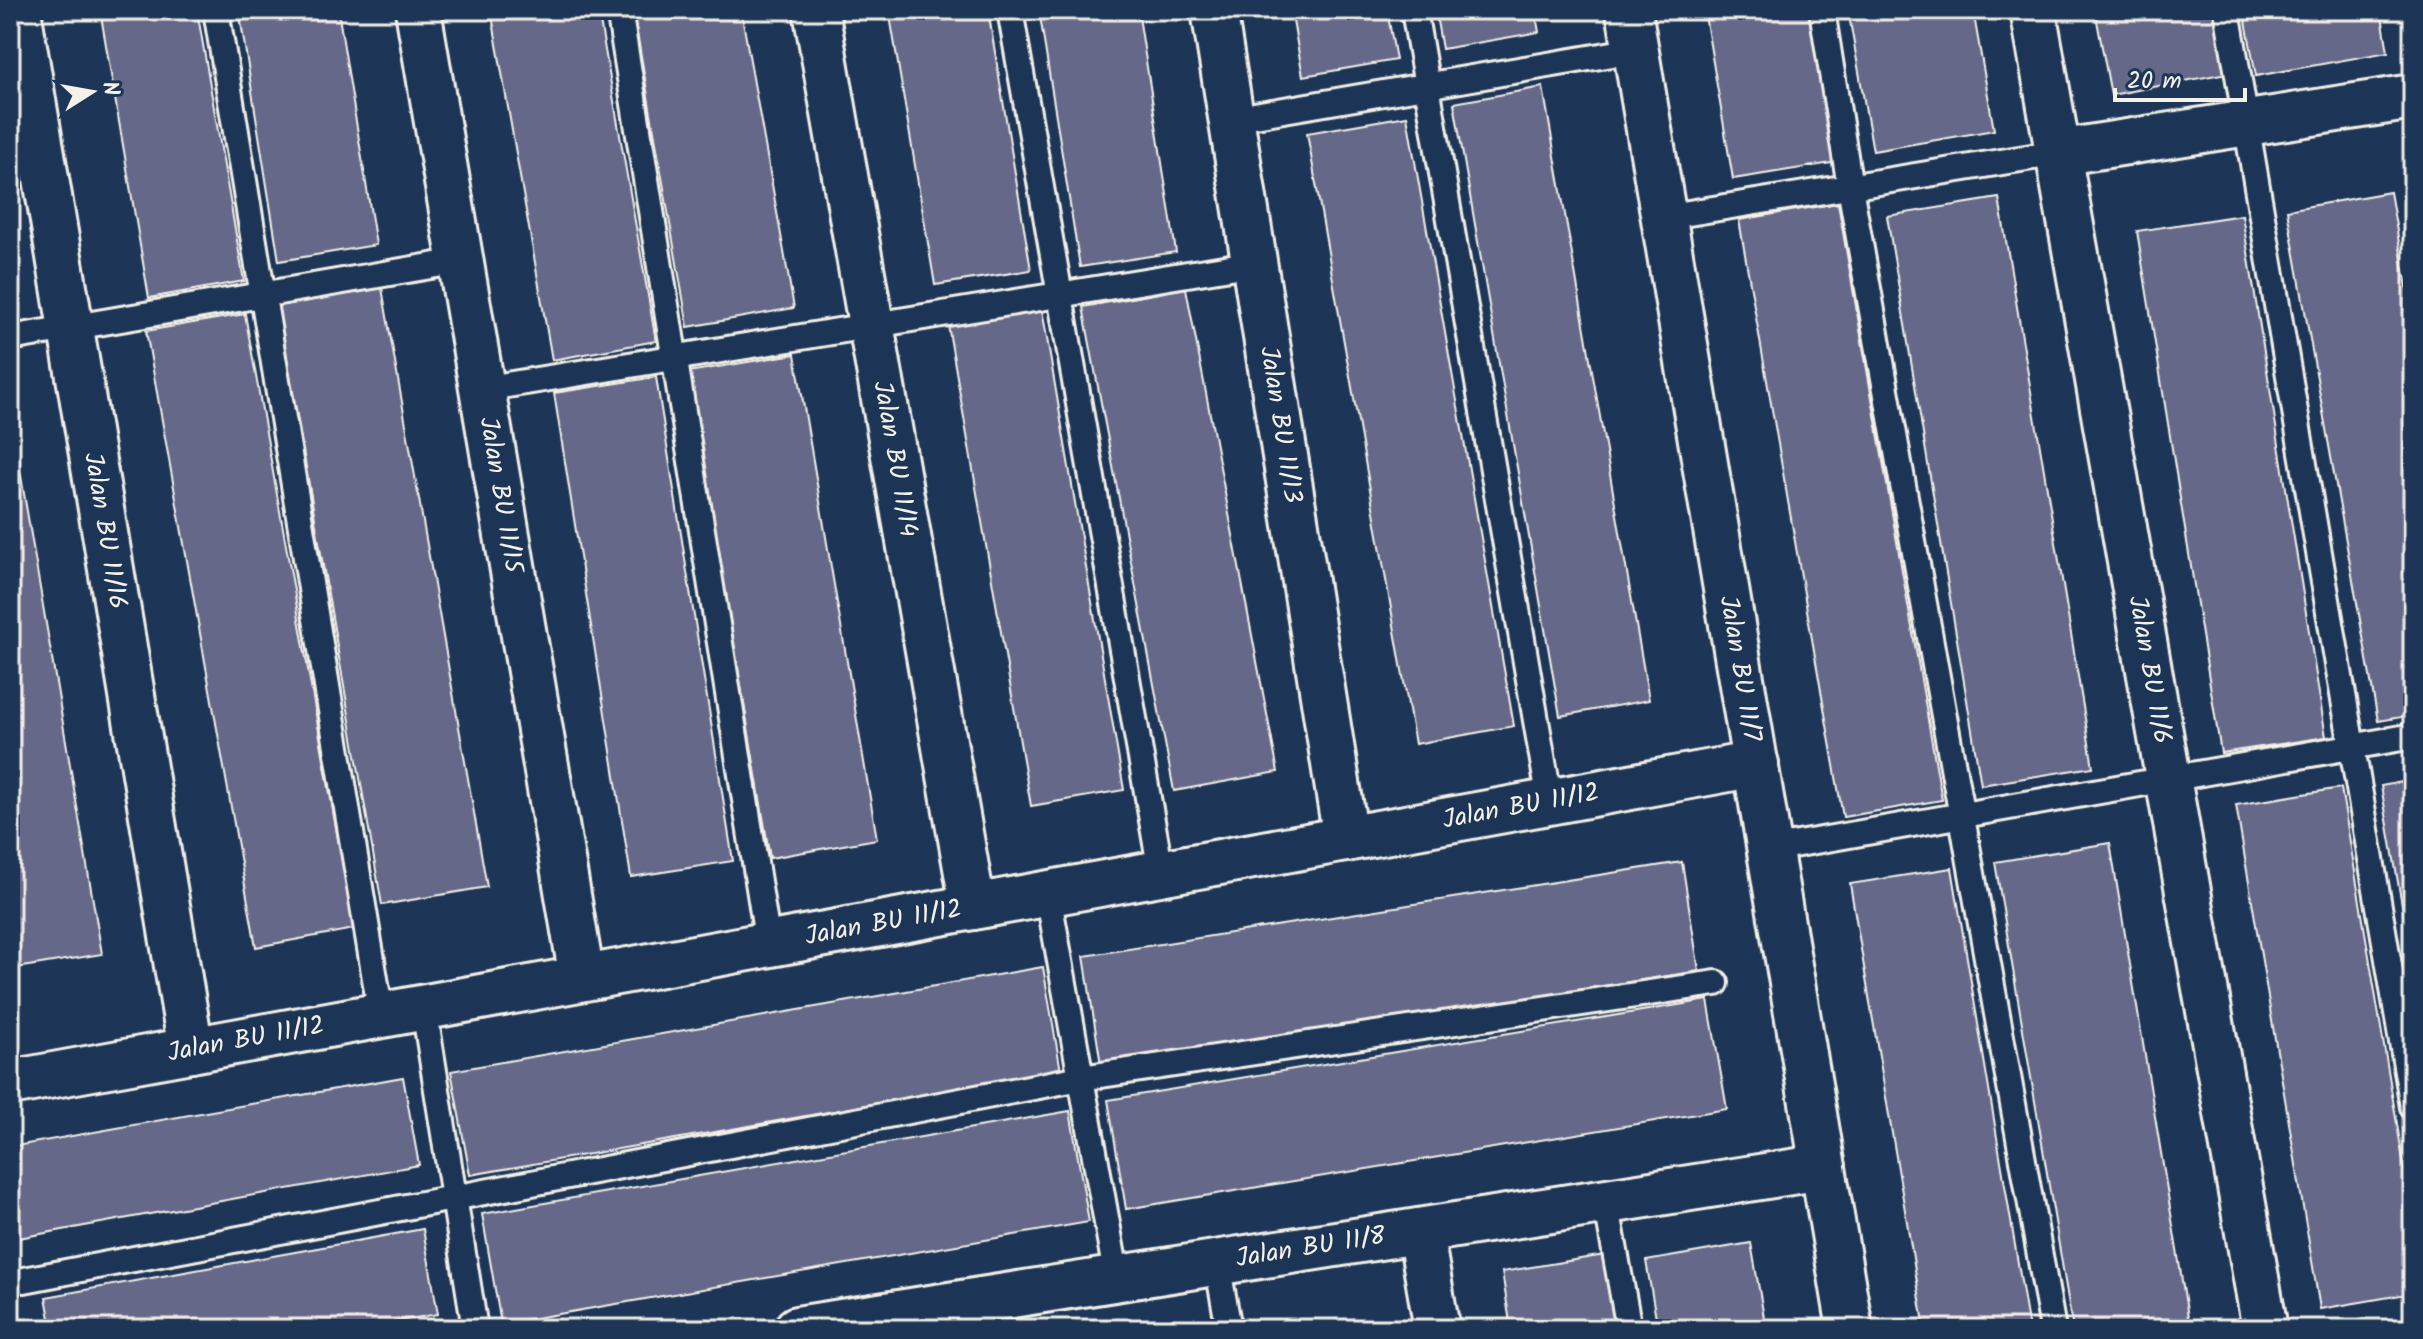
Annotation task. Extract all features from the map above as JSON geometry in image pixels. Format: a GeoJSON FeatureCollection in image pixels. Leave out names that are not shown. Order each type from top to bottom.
{"type":"FeatureCollection","features":[{"type":"Feature","properties":{"kind":"street","name":"Jalan BU 11/16"},"geometry":{"type":"LineString","coordinates":[[18,10],[191,1050]]}},
{"type":"Feature","properties":{"kind":"street","name":"Jalan BU 11/15"},"geometry":{"type":"LineString","coordinates":[[418,10],[582,978]]}},
{"type":"Feature","properties":{"kind":"street","name":"Jalan BU 11/14"},"geometry":{"type":"LineString","coordinates":[[816,10],[973,907]]}},
{"type":"Feature","properties":{"kind":"street","name":"Jalan BU 11/13"},"geometry":{"type":"LineString","coordinates":[[1214,10],[1346,839]]}},
{"type":"Feature","properties":{"kind":"street","name":"Jalan BU 11/6"},"geometry":{"type":"LineString","coordinates":[[2033,10],[2265,1329]]}},
{"type":"Feature","properties":{"kind":"street","name":"Jalan BU 11/7"},"geometry":{"type":"LineString","coordinates":[[1632,30],[1850,1329]]}},
{"type":"Feature","properties":{"kind":"street"},"geometry":{"type":"LineString","coordinates":[[2057,153],[2413,97]]}},
{"type":"Feature","properties":{"kind":"street","name":"Jalan BU 11/12"},"geometry":{"type":"LineString","coordinates":[[10,1083],[1756,764]]}},
{"type":"Feature","properties":{"kind":"street","name":"Jalan BU 11/8"},"geometry":{"type":"LineString","coordinates":[[797,1329],[1033,1310],[1117,1279],[1823,1167]]}},
{"type":"Feature","properties":{"kind":"street"},"geometry":{"type":"LineString","coordinates":[[1420,1231],[1437,1329]]}},
{"type":"Feature","properties":{"kind":"lane"},"geometry":{"type":"LineString","coordinates":[[216,10],[381,1015]]}},
{"type":"Feature","properties":{"kind":"lane"},"geometry":{"type":"LineString","coordinates":[[619,10],[768,944]]}},
{"type":"Feature","properties":{"kind":"lane"},"geometry":{"type":"LineString","coordinates":[[1010,10],[1161,872]]}},
{"type":"Feature","properties":{"kind":"lane"},"geometry":{"type":"LineString","coordinates":[[1414,10],[1550,802]]}},
{"type":"Feature","properties":{"kind":"lane"},"geometry":{"type":"LineString","coordinates":[[1822,10],[1850,187],[2053,1329]]}},
{"type":"Feature","properties":{"kind":"lane"},"geometry":{"type":"LineString","coordinates":[[2227,10],[2413,1107]]}},
{"type":"Feature","properties":{"kind":"lane"},"geometry":{"type":"LineString","coordinates":[[1231,119],[1427,85],[1632,30]]}},
{"type":"Feature","properties":{"kind":"lane"},"geometry":{"type":"LineString","coordinates":[[1664,217],[2057,153]]}},
{"type":"Feature","properties":{"kind":"lane"},"geometry":{"type":"LineString","coordinates":[[10,338],[460,261]]}},
{"type":"Feature","properties":{"kind":"lane"},"geometry":{"type":"LineString","coordinates":[[482,389],[1255,263]]}},
{"type":"Feature","properties":{"kind":"lane"},"geometry":{"type":"LineString","coordinates":[[1770,849],[2413,736]]}},
{"type":"Feature","properties":{"kind":"lane"},"geometry":{"type":"LineString","coordinates":[[1048,894],[1117,1279]]}},
{"type":"Feature","properties":{"kind":"lane"},"geometry":{"type":"LineString","coordinates":[[24,1280],[1081,1078],[1716,983]]}},
{"type":"Feature","properties":{"kind":"lane"},"geometry":{"type":"LineString","coordinates":[[424,1008],[475,1329]]}},
{"type":"Feature","properties":{"kind":"lane"},"geometry":{"type":"LineString","coordinates":[[1606,1201],[1629,1329]]}},
{"type":"Feature","properties":{"kind":"lane"},"geometry":{"type":"LineString","coordinates":[[1217,1263],[1229,1329]]}},
{"type":"Feature","properties":{"kind":"building"},"geometry":{"type":"Polygon","coordinates":[[[100,10],[197,10],[244,281],[149,298],[100,10]]]}},
{"type":"Feature","properties":{"kind":"building"},"geometry":{"type":"Polygon","coordinates":[[[239,10],[338,10],[376,245],[279,261],[239,10]]]}},
{"type":"Feature","properties":{"kind":"building"},"geometry":{"type":"Polygon","coordinates":[[[491,10],[598,10],[656,341],[552,360],[491,10]]]}},
{"type":"Feature","properties":{"kind":"building"},"geometry":{"type":"Polygon","coordinates":[[[633,10],[741,10],[794,308],[688,327],[633,10]]]}},
{"type":"Feature","properties":{"kind":"building"},"geometry":{"type":"Polygon","coordinates":[[[889,10],[988,10],[1031,270],[935,285],[889,10]]]}},
{"type":"Feature","properties":{"kind":"building"},"geometry":{"type":"Polygon","coordinates":[[[1039,10],[1138,10],[1176,252],[1080,267],[1039,10]]]}},
{"type":"Feature","properties":{"kind":"building"},"geometry":{"type":"Polygon","coordinates":[[[1291,10],[1387,10],[1396,60],[1303,76],[1291,10]]]}},
{"type":"Feature","properties":{"kind":"building"},"geometry":{"type":"Polygon","coordinates":[[[1435,10],[1535,10],[1539,32],[1442,49],[1435,10]]]}},
{"type":"Feature","properties":{"kind":"building"},"geometry":{"type":"Polygon","coordinates":[[[1704,10],[1812,10],[1838,162],[1733,179],[1704,10]]]}},
{"type":"Feature","properties":{"kind":"building"},"geometry":{"type":"Polygon","coordinates":[[[1848,10],[1973,10],[1994,130],[1873,151],[1848,10]]]}},
{"type":"Feature","properties":{"kind":"building"},"geometry":{"type":"Polygon","coordinates":[[[2095,10],[2216,10],[2227,73],[2111,95],[2095,10]]]}},
{"type":"Feature","properties":{"kind":"building"},"geometry":{"type":"Polygon","coordinates":[[[2244,10],[2381,10],[2388,52],[2256,76],[2244,10]]]}},
{"type":"Feature","properties":{"kind":"building"},"geometry":{"type":"Polygon","coordinates":[[[1543,87],[1649,700],[1560,716],[1454,103],[1543,87]]]}},
{"type":"Feature","properties":{"kind":"building"},"geometry":{"type":"Polygon","coordinates":[[[1407,116],[1514,726],[1415,744],[1307,133],[1407,116]]]}},
{"type":"Feature","properties":{"kind":"building"},"geometry":{"type":"Polygon","coordinates":[[[2390,192],[2413,321],[2413,715],[2378,721],[2287,210],[2390,192]]]}},
{"type":"Feature","properties":{"kind":"building"},"geometry":{"type":"Polygon","coordinates":[[[1999,198],[2093,767],[1981,785],[1887,216],[1999,198]]]}},
{"type":"Feature","properties":{"kind":"building"},"geometry":{"type":"Polygon","coordinates":[[[1838,203],[1942,800],[1843,817],[1739,220],[1838,203]]]}},
{"type":"Feature","properties":{"kind":"building"},"geometry":{"type":"Polygon","coordinates":[[[2242,215],[2326,737],[2221,753],[2137,231],[2242,215]]]}},
{"type":"Feature","properties":{"kind":"building"},"geometry":{"type":"Polygon","coordinates":[[[382,288],[487,887],[382,905],[278,306],[382,288]]]}},
{"type":"Feature","properties":{"kind":"building"},"geometry":{"type":"Polygon","coordinates":[[[1186,288],[1278,772],[1174,791],[1083,307],[1186,288]]]}},
{"type":"Feature","properties":{"kind":"building"},"geometry":{"type":"Polygon","coordinates":[[[1042,309],[1124,790],[1031,806],[948,325],[1042,309]]]}},
{"type":"Feature","properties":{"kind":"building"},"geometry":{"type":"Polygon","coordinates":[[[245,314],[354,929],[256,947],[146,331],[245,314]]]}},
{"type":"Feature","properties":{"kind":"building"},"geometry":{"type":"Polygon","coordinates":[[[795,354],[877,839],[770,858],[688,372],[795,354]]]}},
{"type":"Feature","properties":{"kind":"building"},"geometry":{"type":"Polygon","coordinates":[[[656,377],[733,861],[631,877],[554,393],[656,377]]]}},
{"type":"Feature","properties":{"kind":"building"},"geometry":{"type":"Polygon","coordinates":[[[10,411],[102,954],[10,969],[10,411]]]}},
{"type":"Feature","properties":{"kind":"building"},"geometry":{"type":"Polygon","coordinates":[[[2413,780],[2413,967],[2381,786],[2413,780]]]}},
{"type":"Feature","properties":{"kind":"building"},"geometry":{"type":"Polygon","coordinates":[[[2341,788],[2413,1220],[2413,1293],[2320,1309],[2236,805],[2341,788]]]}},
{"type":"Feature","properties":{"kind":"building"},"geometry":{"type":"Polygon","coordinates":[[[2110,843],[2190,1329],[2073,1329],[1995,862],[2110,843]]]}},
{"type":"Feature","properties":{"kind":"building"},"geometry":{"type":"Polygon","coordinates":[[[1682,862],[1699,971],[1101,1065],[1084,956],[1682,862]]]}},
{"type":"Feature","properties":{"kind":"building"},"geometry":{"type":"Polygon","coordinates":[[[1952,868],[2029,1329],[1925,1329],[1850,884],[1952,868]]]}},
{"type":"Feature","properties":{"kind":"building"},"geometry":{"type":"Polygon","coordinates":[[[1043,967],[1061,1071],[470,1175],[451,1071],[1043,967]]]}},
{"type":"Feature","properties":{"kind":"building"},"geometry":{"type":"Polygon","coordinates":[[[1708,1000],[1727,1109],[1126,1209],[1108,1100],[1708,1000]]]}},
{"type":"Feature","properties":{"kind":"building"},"geometry":{"type":"Polygon","coordinates":[[[403,1077],[419,1165],[13,1239],[10,1225],[10,1147],[403,1077]]]}},
{"type":"Feature","properties":{"kind":"building"},"geometry":{"type":"Polygon","coordinates":[[[1070,1111],[1089,1222],[501,1324],[482,1214],[1070,1111]]]}},
{"type":"Feature","properties":{"kind":"building"},"geometry":{"type":"Polygon","coordinates":[[[423,1229],[438,1314],[354,1329],[52,1329],[46,1297],[423,1229]]]}},
{"type":"Feature","properties":{"kind":"building"},"geometry":{"type":"Polygon","coordinates":[[[1751,1243],[1766,1329],[1658,1329],[1646,1261],[1751,1243]]]}},
{"type":"Feature","properties":{"kind":"building"},"geometry":{"type":"Polygon","coordinates":[[[1605,1255],[1618,1329],[1511,1329],[1502,1272],[1605,1255]]]}},
{"type":"Feature","properties":{"kind":"building"},"geometry":{"type":"Polygon","coordinates":[[[1359,1321],[1360,1329],[1311,1329],[1359,1321]]]}}]}
